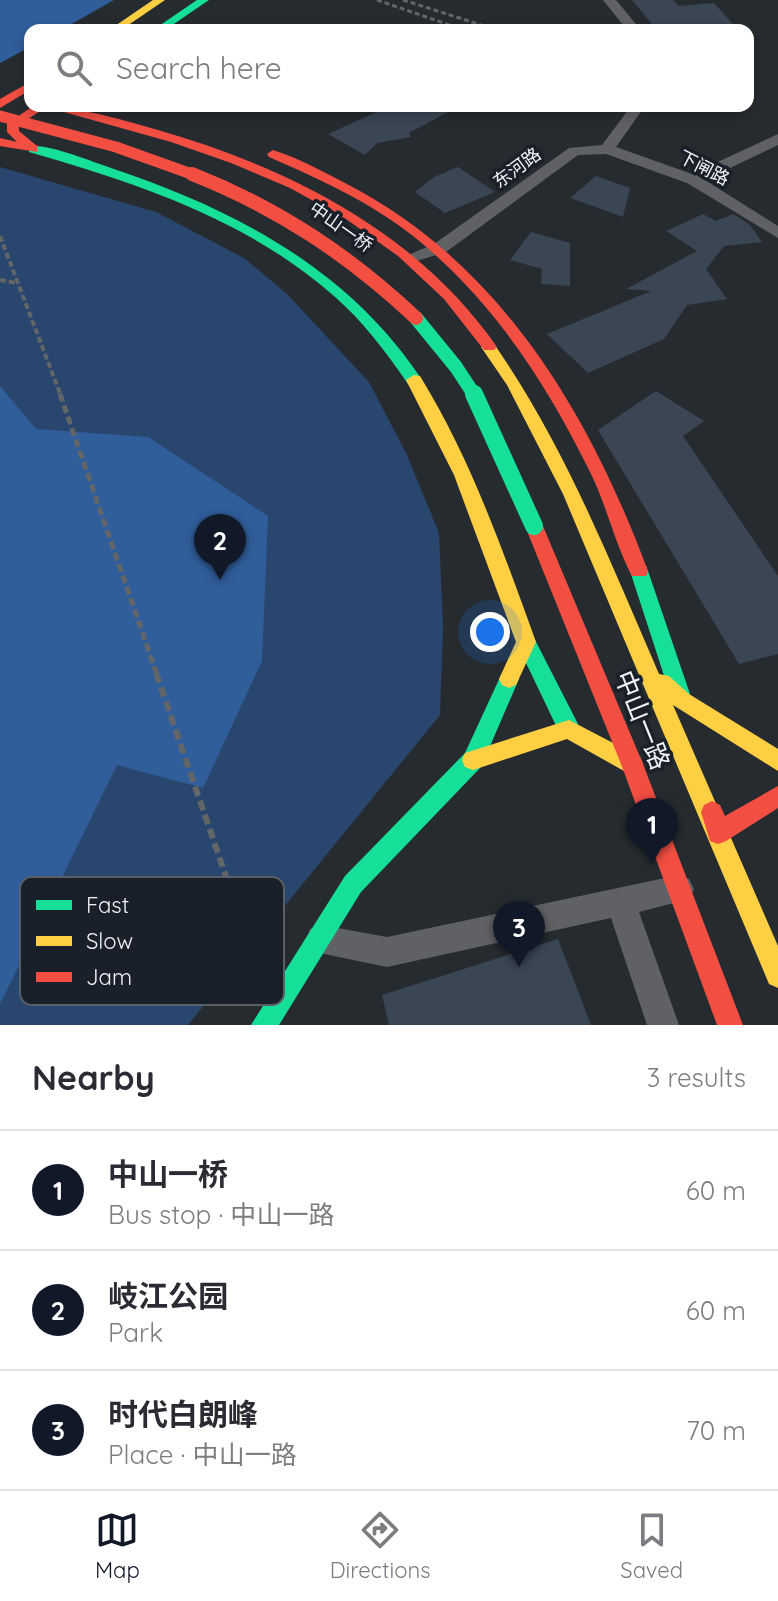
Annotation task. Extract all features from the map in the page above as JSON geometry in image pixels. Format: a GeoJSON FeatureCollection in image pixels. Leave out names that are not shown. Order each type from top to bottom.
{"type":"FeatureCollection","features":[{"type":"Feature","properties":{"kind":"street"},"geometry":{"type":"LineString","coordinates":[[120,24],[133,11],[160,0]]}},
{"type":"Feature","properties":{"kind":"street"},"geometry":{"type":"LineString","coordinates":[[167,24],[204,0]]}},
{"type":"Feature","properties":{"kind":"street"},"geometry":{"type":"LineString","coordinates":[[609,0],[629,24]]}},
{"type":"Feature","properties":{"kind":"street"},"geometry":{"type":"LineString","coordinates":[[133,11],[175,19]]}},
{"type":"Feature","properties":{"kind":"street"},"geometry":{"type":"LineString","coordinates":[[0,104],[24,89]]}},
{"type":"Feature","properties":{"kind":"street"},"geometry":{"type":"LineString","coordinates":[[0,94],[24,100]]}},
{"type":"Feature","properties":{"kind":"street"},"geometry":{"type":"LineString","coordinates":[[32,112],[13,124],[13,132],[33,149]]}},
{"type":"Feature","properties":{"kind":"street","name":"中山一桥"},"geometry":{"type":"LineString","coordinates":[[73,112],[242,160],[331,203],[410,258],[463,313],[514,384],[585,522]]}},
{"type":"Feature","properties":{"kind":"street"},"geometry":{"type":"LineString","coordinates":[[134,112],[231,138]]}},
{"type":"Feature","properties":{"kind":"street"},"geometry":{"type":"LineString","coordinates":[[607,149],[634,112]]}},
{"type":"Feature","properties":{"kind":"street","name":"中山一桥"},"geometry":{"type":"LineString","coordinates":[[0,116],[77,134],[210,176],[278,208],[345,250],[419,315],[479,400],[534,526]]}},
{"type":"Feature","properties":{"kind":"street"},"geometry":{"type":"LineString","coordinates":[[693,180],[778,139]]}},
{"type":"Feature","properties":{"kind":"street"},"geometry":{"type":"LineString","coordinates":[[0,142],[109,167],[187,196],[284,248],[354,305],[406,368],[442,427],[526,642],[569,729],[632,764]]}},
{"type":"Feature","properties":{"kind":"street"},"geometry":{"type":"LineString","coordinates":[[258,148],[314,170],[378,205],[440,248],[490,300],[550,380],[620,518],[682,700],[718,833],[778,796]]}},
{"type":"Feature","properties":{"kind":"street","name":"东河路"},"geometry":{"type":"LineString","coordinates":[[410,258],[440,248],[574,151],[607,149]]}},
{"type":"Feature","properties":{"kind":"street","name":"下闸路"},"geometry":{"type":"LineString","coordinates":[[607,149],[693,180],[778,233]]}},
{"type":"Feature","properties":{"kind":"street","name":"中山一路"},"geometry":{"type":"LineString","coordinates":[[585,522],[778,975]]}},
{"type":"Feature","properties":{"kind":"street","name":"中山一路"},"geometry":{"type":"LineString","coordinates":[[534,526],[632,764],[730,1025]]}},
{"type":"Feature","properties":{"kind":"street"},"geometry":{"type":"LineString","coordinates":[[284,995],[353,884],[473,760],[526,642]]}},
{"type":"Feature","properties":{"kind":"street"},"geometry":{"type":"LineString","coordinates":[[648,669],[682,700],[778,761]]}},
{"type":"Feature","properties":{"kind":"street"},"geometry":{"type":"LineString","coordinates":[[473,760],[569,729]]}},
{"type":"Feature","properties":{"kind":"street"},"geometry":{"type":"LineString","coordinates":[[321,940],[387,952],[679,889]]}},
{"type":"Feature","properties":{"kind":"street"},"geometry":{"type":"LineString","coordinates":[[620,901],[663,1025]]}},
{"type":"Feature","properties":{"kind":"street"},"geometry":{"type":"LineString","coordinates":[[264,1025],[277,1005]]}},
{"type":"Feature","properties":{"kind":"path"},"geometry":{"type":"LineString","coordinates":[[377,0],[447,24]]}},
{"type":"Feature","properties":{"kind":"path"},"geometry":{"type":"LineString","coordinates":[[403,0],[478,24]]}},
{"type":"Feature","properties":{"kind":"path"},"geometry":{"type":"LineString","coordinates":[[0,236],[65,407],[226,877]]}},
{"type":"Feature","properties":{"kind":"path"},"geometry":{"type":"LineString","coordinates":[[0,280],[18,283]]}},
{"type":"Feature","properties":{"kind":"shaded area"},"geometry":{"type":"Polygon","coordinates":[[[0,0],[114,0],[72,24],[24,24],[24,50],[0,63],[0,0]]]}},
{"type":"Feature","properties":{"kind":"shaded area"},"geometry":{"type":"Polygon","coordinates":[[[0,167],[156,212],[244,258],[287,294],[369,382],[407,455],[439,533],[443,627],[440,715],[284,907],[284,877],[20,877],[20,1005],[204,1005],[188,1025],[0,1025],[0,167]]]}},
{"type":"Feature","properties":{"kind":"shaded area"},"geometry":{"type":"Polygon","coordinates":[[[0,386],[36,429],[148,437],[268,516],[262,661],[203,788],[117,765],[62,877],[20,877],[20,963],[0,1004],[0,386]]]}},
{"type":"Feature","properties":{"kind":"building"},"geometry":{"type":"Polygon","coordinates":[[[632,0],[673,0],[679,6],[714,3],[733,24],[652,24],[632,0]]]}},
{"type":"Feature","properties":{"kind":"building"},"geometry":{"type":"Polygon","coordinates":[[[377,112],[448,112],[409,133],[411,137],[377,143],[365,155],[328,134],[377,112]]]}},
{"type":"Feature","properties":{"kind":"building"},"geometry":{"type":"Polygon","coordinates":[[[458,167],[495,192],[445,213],[415,192],[434,177],[458,167]]]}},
{"type":"Feature","properties":{"kind":"building"},"geometry":{"type":"Polygon","coordinates":[[[596,176],[630,188],[623,217],[570,198],[596,176]]]}},
{"type":"Feature","properties":{"kind":"building"},"geometry":{"type":"Polygon","coordinates":[[[703,214],[716,221],[733,214],[749,224],[762,242],[724,246],[706,269],[727,299],[687,305],[664,339],[588,373],[547,334],[651,291],[626,289],[697,251],[666,231],[703,214]]]}},
{"type":"Feature","properties":{"kind":"building"},"geometry":{"type":"Polygon","coordinates":[[[531,232],[570,243],[570,286],[541,284],[542,269],[510,260],[531,232]]]}},
{"type":"Feature","properties":{"kind":"building"},"geometry":{"type":"Polygon","coordinates":[[[656,391],[704,421],[683,436],[778,576],[778,654],[739,664],[598,430],[656,391]]]}},
{"type":"Feature","properties":{"kind":"building"},"geometry":{"type":"Polygon","coordinates":[[[558,939],[591,1025],[389,1025],[382,995],[558,939]]]}},
{"type":"Feature","properties":{"kind":"traffic: fast"},"geometry":{"type":"LineString","coordinates":[[167,24],[204,0]]}},
{"type":"Feature","properties":{"kind":"traffic: fast"},"geometry":{"type":"LineString","coordinates":[[33,149],[142,182],[195,204],[295,258],[340,293],[380,333],[414,380]]}},
{"type":"Feature","properties":{"kind":"traffic: fast"},"geometry":{"type":"LineString","coordinates":[[416,318],[438,342],[472,391],[534,526]]}},
{"type":"Feature","properties":{"kind":"traffic: fast"},"geometry":{"type":"LineString","coordinates":[[639,571],[680,694]]}},
{"type":"Feature","properties":{"kind":"traffic: fast"},"geometry":{"type":"LineString","coordinates":[[526,642],[569,729]]}},
{"type":"Feature","properties":{"kind":"traffic: fast"},"geometry":{"type":"LineString","coordinates":[[284,993],[353,884],[473,760],[509,679]]}},
{"type":"Feature","properties":{"kind":"traffic: fast"},"geometry":{"type":"LineString","coordinates":[[264,1025],[277,1005]]}},
{"type":"Feature","properties":{"kind":"traffic: slow"},"geometry":{"type":"LineString","coordinates":[[123,24],[160,0]]}},
{"type":"Feature","properties":{"kind":"traffic: slow"},"geometry":{"type":"LineString","coordinates":[[489,347],[514,384],[572,494],[778,975]]}},
{"type":"Feature","properties":{"kind":"traffic: slow"},"geometry":{"type":"LineString","coordinates":[[414,380],[463,475],[526,642],[509,679]]}},
{"type":"Feature","properties":{"kind":"traffic: slow"},"geometry":{"type":"LineString","coordinates":[[662,682],[682,700],[778,761]]}},
{"type":"Feature","properties":{"kind":"traffic: slow"},"geometry":{"type":"LineString","coordinates":[[473,760],[569,729],[632,764]]}},
{"type":"Feature","properties":{"kind":"traffic: jam"},"geometry":{"type":"LineString","coordinates":[[0,104],[24,89]]}},
{"type":"Feature","properties":{"kind":"traffic: jam"},"geometry":{"type":"LineString","coordinates":[[0,142],[33,149],[13,132],[13,124],[32,112]]}},
{"type":"Feature","properties":{"kind":"traffic: jam"},"geometry":{"type":"LineString","coordinates":[[76,112],[175,139],[236,160],[295,186],[351,216],[403,253],[449,296],[489,347]]}},
{"type":"Feature","properties":{"kind":"traffic: jam"},"geometry":{"type":"LineString","coordinates":[[0,116],[116,147],[224,186],[275,211],[324,241],[371,276],[416,318]]}},
{"type":"Feature","properties":{"kind":"traffic: jam"},"geometry":{"type":"LineString","coordinates":[[273,154],[348,189],[400,221],[455,265],[490,302],[522,342],[578,431],[602,478],[639,571]]}},
{"type":"Feature","properties":{"kind":"traffic: jam"},"geometry":{"type":"LineString","coordinates":[[534,526],[632,764],[730,1025]]}},
{"type":"Feature","properties":{"kind":"traffic: jam"},"geometry":{"type":"LineString","coordinates":[[712,812],[718,833],[778,796]]}},
{"type":"Feature","properties":{"kind":"place","name":"岐江公园"},"geometry":{"type":"Point","coordinates":[220,580]}},
{"type":"Feature","properties":{"kind":"place","name":"中山一桥"},"geometry":{"type":"Point","coordinates":[652,864]}},
{"type":"Feature","properties":{"kind":"place","name":"时代白朗峰"},"geometry":{"type":"Point","coordinates":[519,967]}}]}
